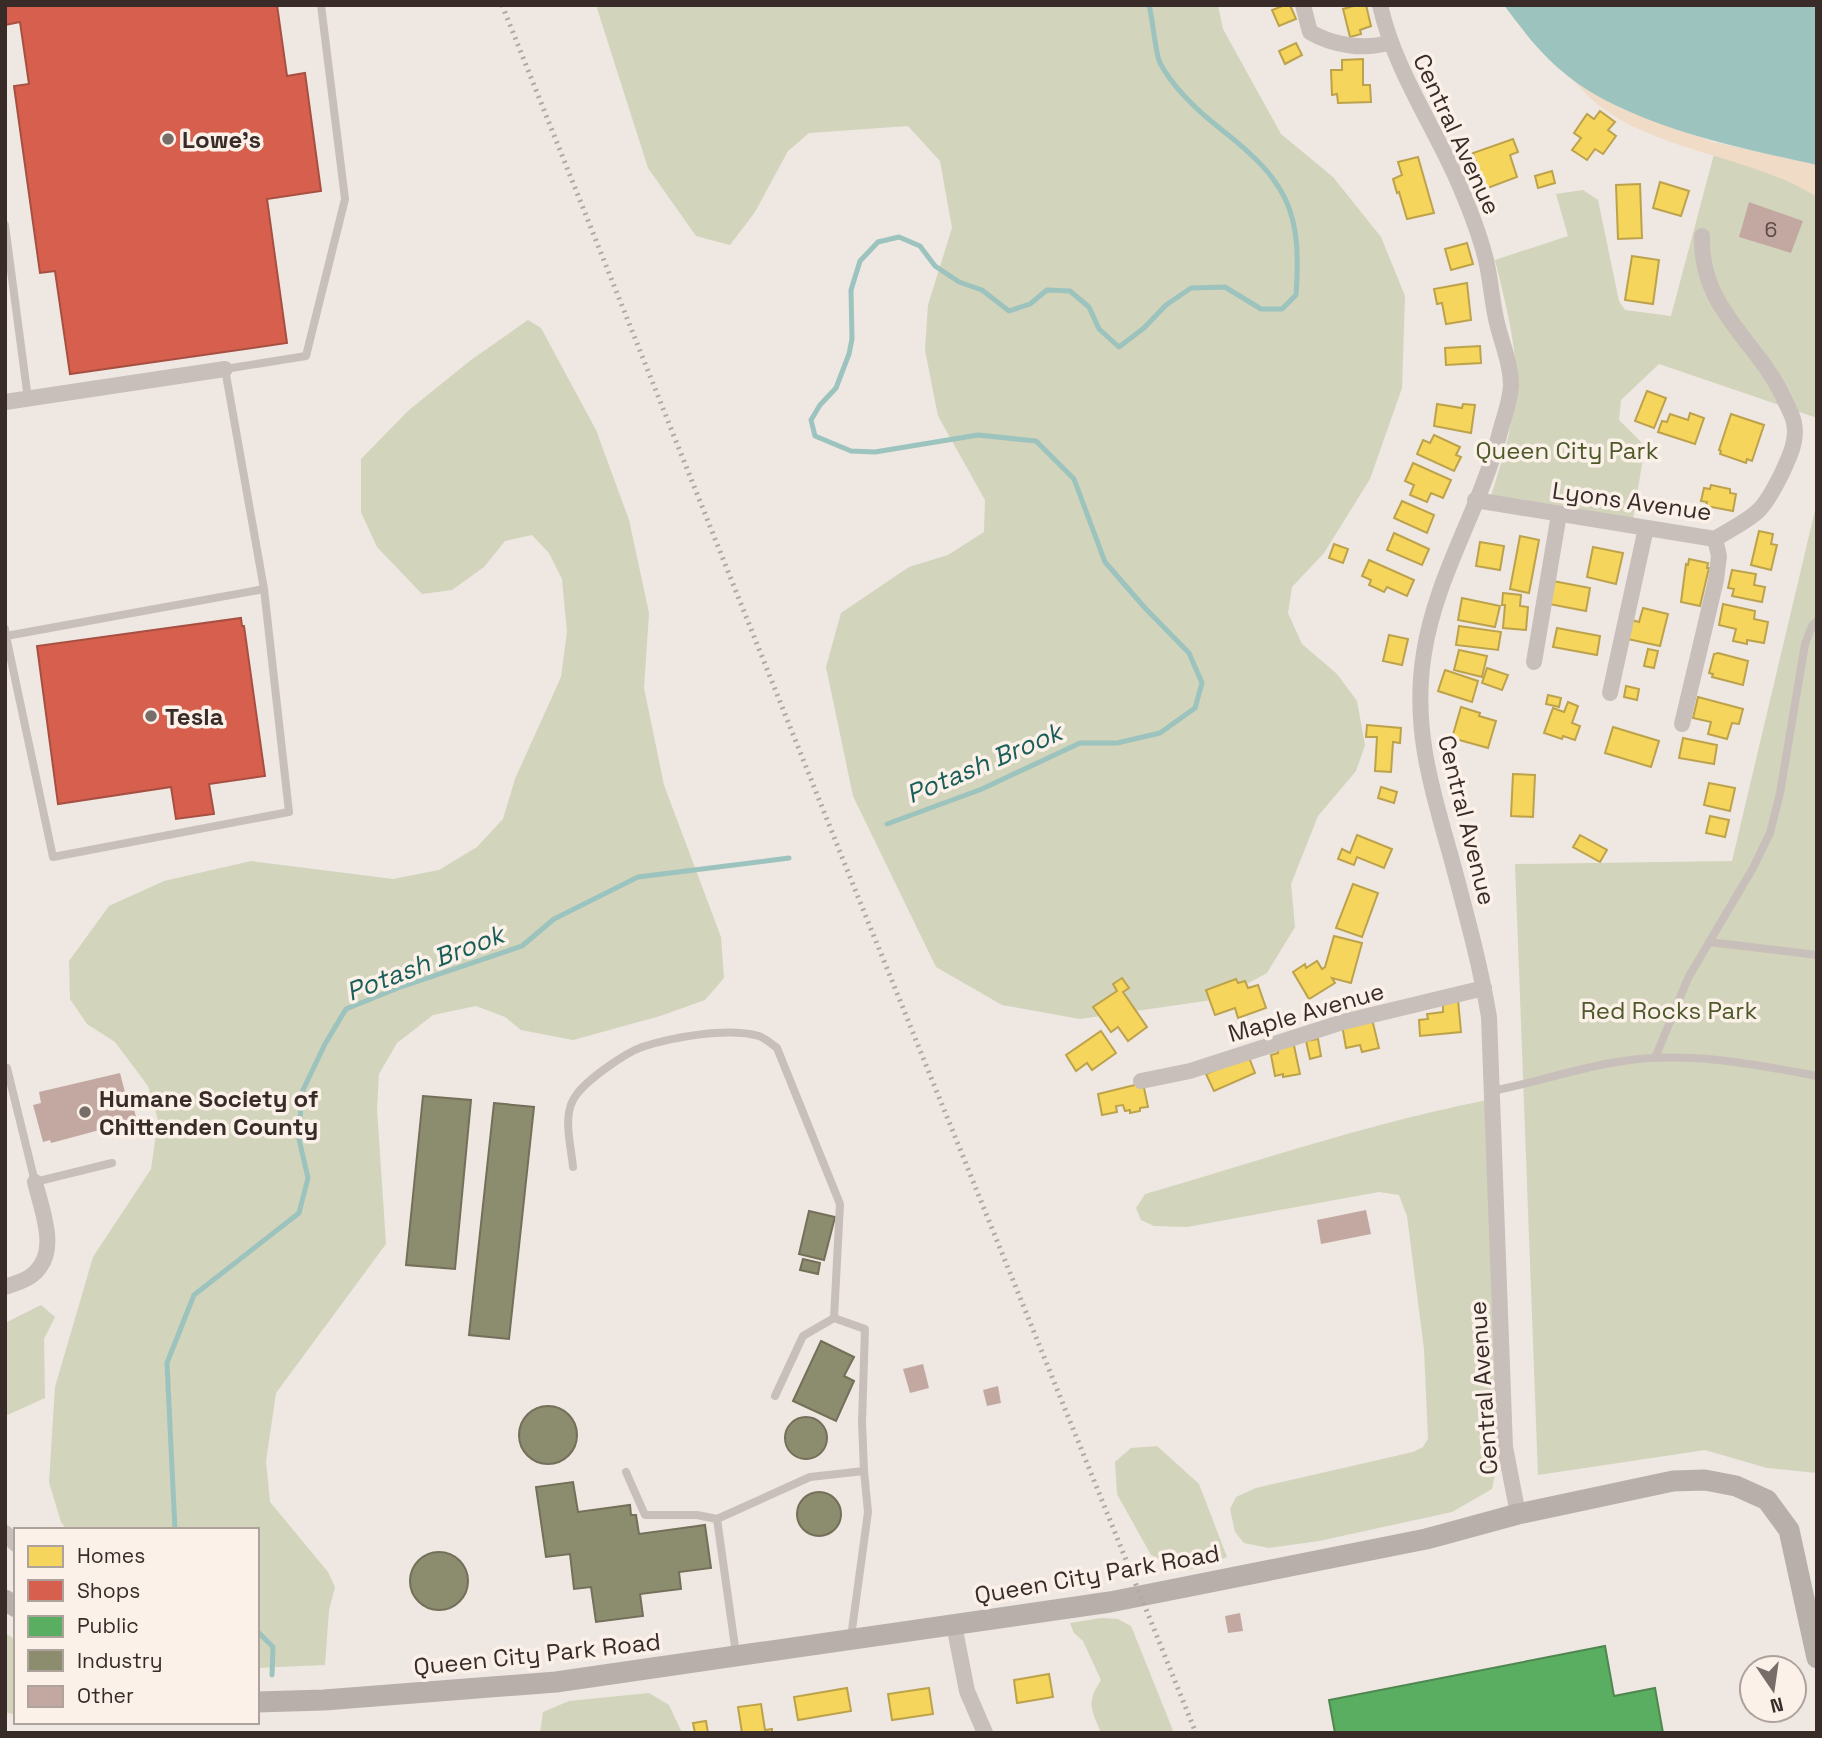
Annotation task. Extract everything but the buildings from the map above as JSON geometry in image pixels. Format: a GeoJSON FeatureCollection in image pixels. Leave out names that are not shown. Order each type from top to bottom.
{"type":"FeatureCollection","features":[{"type":"Feature","properties":{"kind":"street"},"geometry":{"type":"LineString","coordinates":[[1303,5],[1310,32],[1328,42],[1378,46],[1390,41]]}},
{"type":"Feature","properties":{"kind":"street","name":"Central Avenue"},"geometry":{"type":"LineString","coordinates":[[1380,5],[1390,41],[1407,82],[1456,178],[1472,218],[1486,259],[1497,322],[1509,364],[1511,387],[1507,409],[1493,458],[1452,554],[1434,611],[1424,651],[1419,693],[1421,737],[1429,780],[1476,949],[1489,1017],[1506,1447],[1518,1514]]}},
{"type":"Feature","properties":{"kind":"street","name":"Lyons Avenue"},"geometry":{"type":"LineString","coordinates":[[1475,500],[1715,539],[1759,510],[1787,462],[1794,443],[1794,422],[1778,385],[1716,301],[1701,257],[1702,236]]}},
{"type":"Feature","properties":{"kind":"street"},"geometry":{"type":"LineString","coordinates":[[5,402],[225,369]]}},
{"type":"Feature","properties":{"kind":"street"},"geometry":{"type":"LineString","coordinates":[[1534,662],[1559,514]]}},
{"type":"Feature","properties":{"kind":"street"},"geometry":{"type":"LineString","coordinates":[[1610,693],[1646,528]]}},
{"type":"Feature","properties":{"kind":"street"},"geometry":{"type":"LineString","coordinates":[[1682,724],[1716,580],[1719,556],[1715,539]]}},
{"type":"Feature","properties":{"kind":"street","name":"Maple Avenue"},"geometry":{"type":"LineString","coordinates":[[1141,1081],[1190,1071],[1343,1022],[1484,988]]}},
{"type":"Feature","properties":{"kind":"street"},"geometry":{"type":"LineString","coordinates":[[5,1287],[29,1278],[42,1266],[48,1249],[47,1230],[35,1182]]}},
{"type":"Feature","properties":{"kind":"street","name":"Queen City Park Road"},"geometry":{"type":"LineString","coordinates":[[259,1702],[324,1700],[556,1682],[1110,1602],[1426,1539],[1518,1514],[1673,1481],[1705,1480],[1736,1486],[1767,1500],[1789,1530],[1817,1658]]}},
{"type":"Feature","properties":{"kind":"street"},"geometry":{"type":"LineString","coordinates":[[954,1625],[967,1691],[985,1733]]}},
{"type":"Feature","properties":{"kind":"lane"},"geometry":{"type":"LineString","coordinates":[[264,589],[6,633],[53,857],[289,812],[264,589],[225,369],[306,356],[345,200],[321,5]]}},
{"type":"Feature","properties":{"kind":"lane"},"geometry":{"type":"LineString","coordinates":[[5,225],[28,399]]}},
{"type":"Feature","properties":{"kind":"lane"},"geometry":{"type":"LineString","coordinates":[[1655,1058],[1688,978],[1753,868],[1770,833],[1780,793],[1805,644],[1812,626],[1817,621]]}},
{"type":"Feature","properties":{"kind":"lane"},"geometry":{"type":"LineString","coordinates":[[1709,942],[1817,955]]}},
{"type":"Feature","properties":{"kind":"lane"},"geometry":{"type":"LineString","coordinates":[[573,1167],[568,1113],[577,1094],[603,1071],[640,1048],[673,1040],[729,1033],[761,1036],[777,1048],[840,1204],[834,1318]]}},
{"type":"Feature","properties":{"kind":"lane"},"geometry":{"type":"LineString","coordinates":[[1491,1091],[1623,1060],[1655,1058],[1703,1060],[1817,1076]]}},
{"type":"Feature","properties":{"kind":"lane"},"geometry":{"type":"LineString","coordinates":[[7,1068],[35,1182],[112,1163]]}},
{"type":"Feature","properties":{"kind":"lane"},"geometry":{"type":"LineString","coordinates":[[775,1396],[803,1336],[834,1318],[865,1329],[864,1471],[868,1512],[850,1640]]}},
{"type":"Feature","properties":{"kind":"lane"},"geometry":{"type":"LineString","coordinates":[[626,1472],[645,1515],[697,1515],[717,1519],[810,1477],[864,1471]]}},
{"type":"Feature","properties":{"kind":"lane"},"geometry":{"type":"LineString","coordinates":[[717,1519],[736,1657]]}},
{"type":"Feature","properties":{"kind":"green space"},"geometry":{"type":"Polygon","coordinates":[[[596,5],[1218,5],[1223,29],[1281,134],[1333,177],[1381,237],[1405,296],[1402,388],[1370,479],[1324,553],[1292,587],[1288,613],[1302,644],[1337,674],[1357,701],[1365,745],[1356,771],[1318,816],[1291,884],[1295,927],[1267,973],[1219,999],[1080,1019],[1002,1005],[936,967],[853,796],[826,667],[841,613],[909,567],[948,555],[984,532],[985,500],[938,416],[925,350],[928,305],[952,228],[940,161],[908,126],[809,133],[788,151],[755,212],[730,245],[696,236],[648,168],[596,5]]]}},
{"type":"Feature","properties":{"kind":"green space","name":"Queen City Park"},"geometry":{"type":"Polygon","coordinates":[[[1717,143],[1817,165],[1817,418],[1659,364],[1621,400],[1619,420],[1645,446],[1633,519],[1490,499],[1508,436],[1516,388],[1513,344],[1495,260],[1568,236],[1556,194],[1583,190],[1598,200],[1619,301],[1625,310],[1671,316],[1717,143]]]}},
{"type":"Feature","properties":{"kind":"green space"},"geometry":{"type":"Polygon","coordinates":[[[528,320],[541,328],[596,430],[629,520],[649,613],[644,688],[664,785],[721,937],[724,978],[705,1000],[660,1016],[573,1040],[521,1030],[505,1017],[476,1006],[433,1015],[397,1043],[379,1074],[377,1109],[386,1244],[276,1393],[266,1461],[270,1502],[328,1572],[335,1587],[329,1610],[325,1665],[259,1668],[259,1528],[66,1528],[61,1522],[49,1482],[55,1387],[93,1257],[151,1169],[158,1120],[148,1086],[115,1042],[87,1024],[70,999],[69,961],[109,906],[164,881],[251,861],[393,879],[439,870],[477,847],[503,819],[515,779],[561,677],[567,632],[562,579],[549,553],[532,535],[505,541],[484,567],[452,590],[422,594],[377,547],[361,512],[361,459],[409,410],[471,360],[528,320]]]}},
{"type":"Feature","properties":{"kind":"green space","name":"Red Rocks Park"},"geometry":{"type":"Polygon","coordinates":[[[1817,502],[1817,1473],[1767,1468],[1705,1450],[1538,1475],[1515,864],[1732,861],[1817,502]]]}},
{"type":"Feature","properties":{"kind":"green space"},"geometry":{"type":"Polygon","coordinates":[[[1487,1100],[1500,1448],[1492,1489],[1452,1512],[1319,1541],[1269,1548],[1244,1543],[1235,1532],[1230,1509],[1236,1497],[1256,1488],[1413,1452],[1423,1447],[1428,1439],[1424,1349],[1407,1216],[1399,1195],[1379,1192],[1187,1227],[1154,1226],[1141,1220],[1136,1208],[1145,1194],[1358,1131],[1487,1100]]]}},
{"type":"Feature","properties":{"kind":"green space"},"geometry":{"type":"Polygon","coordinates":[[[41,1305],[55,1317],[44,1339],[45,1398],[5,1416],[5,1323],[41,1305]]]}},
{"type":"Feature","properties":{"kind":"green space"},"geometry":{"type":"Polygon","coordinates":[[[1157,1446],[1199,1484],[1227,1557],[1186,1571],[1151,1555],[1117,1494],[1115,1462],[1131,1448],[1157,1446]]]}},
{"type":"Feature","properties":{"kind":"green space"},"geometry":{"type":"Polygon","coordinates":[[[1101,1618],[1118,1619],[1131,1626],[1174,1733],[1101,1733],[1092,1700],[1101,1680],[1083,1641],[1074,1633],[1070,1623],[1101,1618]]]}},
{"type":"Feature","properties":{"kind":"green space"},"geometry":{"type":"Polygon","coordinates":[[[5,1633],[14,1639],[14,1714],[5,1712],[5,1633]]]}},
{"type":"Feature","properties":{"kind":"green space"},"geometry":{"type":"Polygon","coordinates":[[[649,1693],[669,1705],[682,1733],[540,1733],[543,1712],[569,1701],[649,1693]]]}},
{"type":"Feature","properties":{"kind":"sand"},"geometry":{"type":"Polygon","coordinates":[[[1573,80],[1619,108],[1716,143],[1817,165],[1817,197],[1765,172],[1679,145],[1625,122],[1597,104],[1573,80]]]}},
{"type":"Feature","properties":{"kind":"water"},"geometry":{"type":"Polygon","coordinates":[[[1504,5],[1817,5],[1817,165],[1680,131],[1612,104],[1557,67],[1529,38],[1504,5]]]}},
{"type":"Feature","properties":{"kind":"waterway","name":"Potash Brook"},"geometry":{"type":"LineString","coordinates":[[887,824],[982,789],[1080,743],[1117,743],[1160,733],[1195,708],[1202,683],[1189,653],[1105,562],[1074,479],[1036,441],[978,435],[875,452],[851,451],[815,436],[811,420],[820,405],[836,388],[849,354],[852,339],[851,290],[860,261],[878,242],[899,237],[920,246],[935,266],[959,282],[982,290],[1009,311],[1030,304],[1047,290],[1070,291],[1089,307],[1099,329],[1119,347],[1144,328],[1166,305],[1191,288],[1225,287],[1261,309],[1282,309],[1296,295],[1296,241],[1293,220],[1286,201],[1262,166],[1196,108],[1166,73],[1158,58],[1149,5]]}},
{"type":"Feature","properties":{"kind":"waterway","name":"Potash Brook"},"geometry":{"type":"LineString","coordinates":[[175,1528],[167,1363],[194,1295],[299,1213],[308,1178],[298,1135],[303,1090],[325,1044],[346,1009],[398,988],[522,946],[554,919],[638,877],[789,858]]}},
{"type":"Feature","properties":{"kind":"waterway","name":"Potash Brook"},"geometry":{"type":"LineString","coordinates":[[259,1633],[273,1647],[272,1675]]}},
{"type":"Feature","properties":{"kind":"railway"},"geometry":{"type":"LineString","coordinates":[[502,5],[1196,1733]]}},
{"type":"Feature","properties":{"kind":"place","name":"Lowe's"},"geometry":{"type":"Point","coordinates":[168,139]}},
{"type":"Feature","properties":{"kind":"place","name":"Tesla"},"geometry":{"type":"Point","coordinates":[151,716]}},
{"type":"Feature","properties":{"kind":"place","name":"Humane Society of Chittenden County"},"geometry":{"type":"Point","coordinates":[85,1112]}}]}
